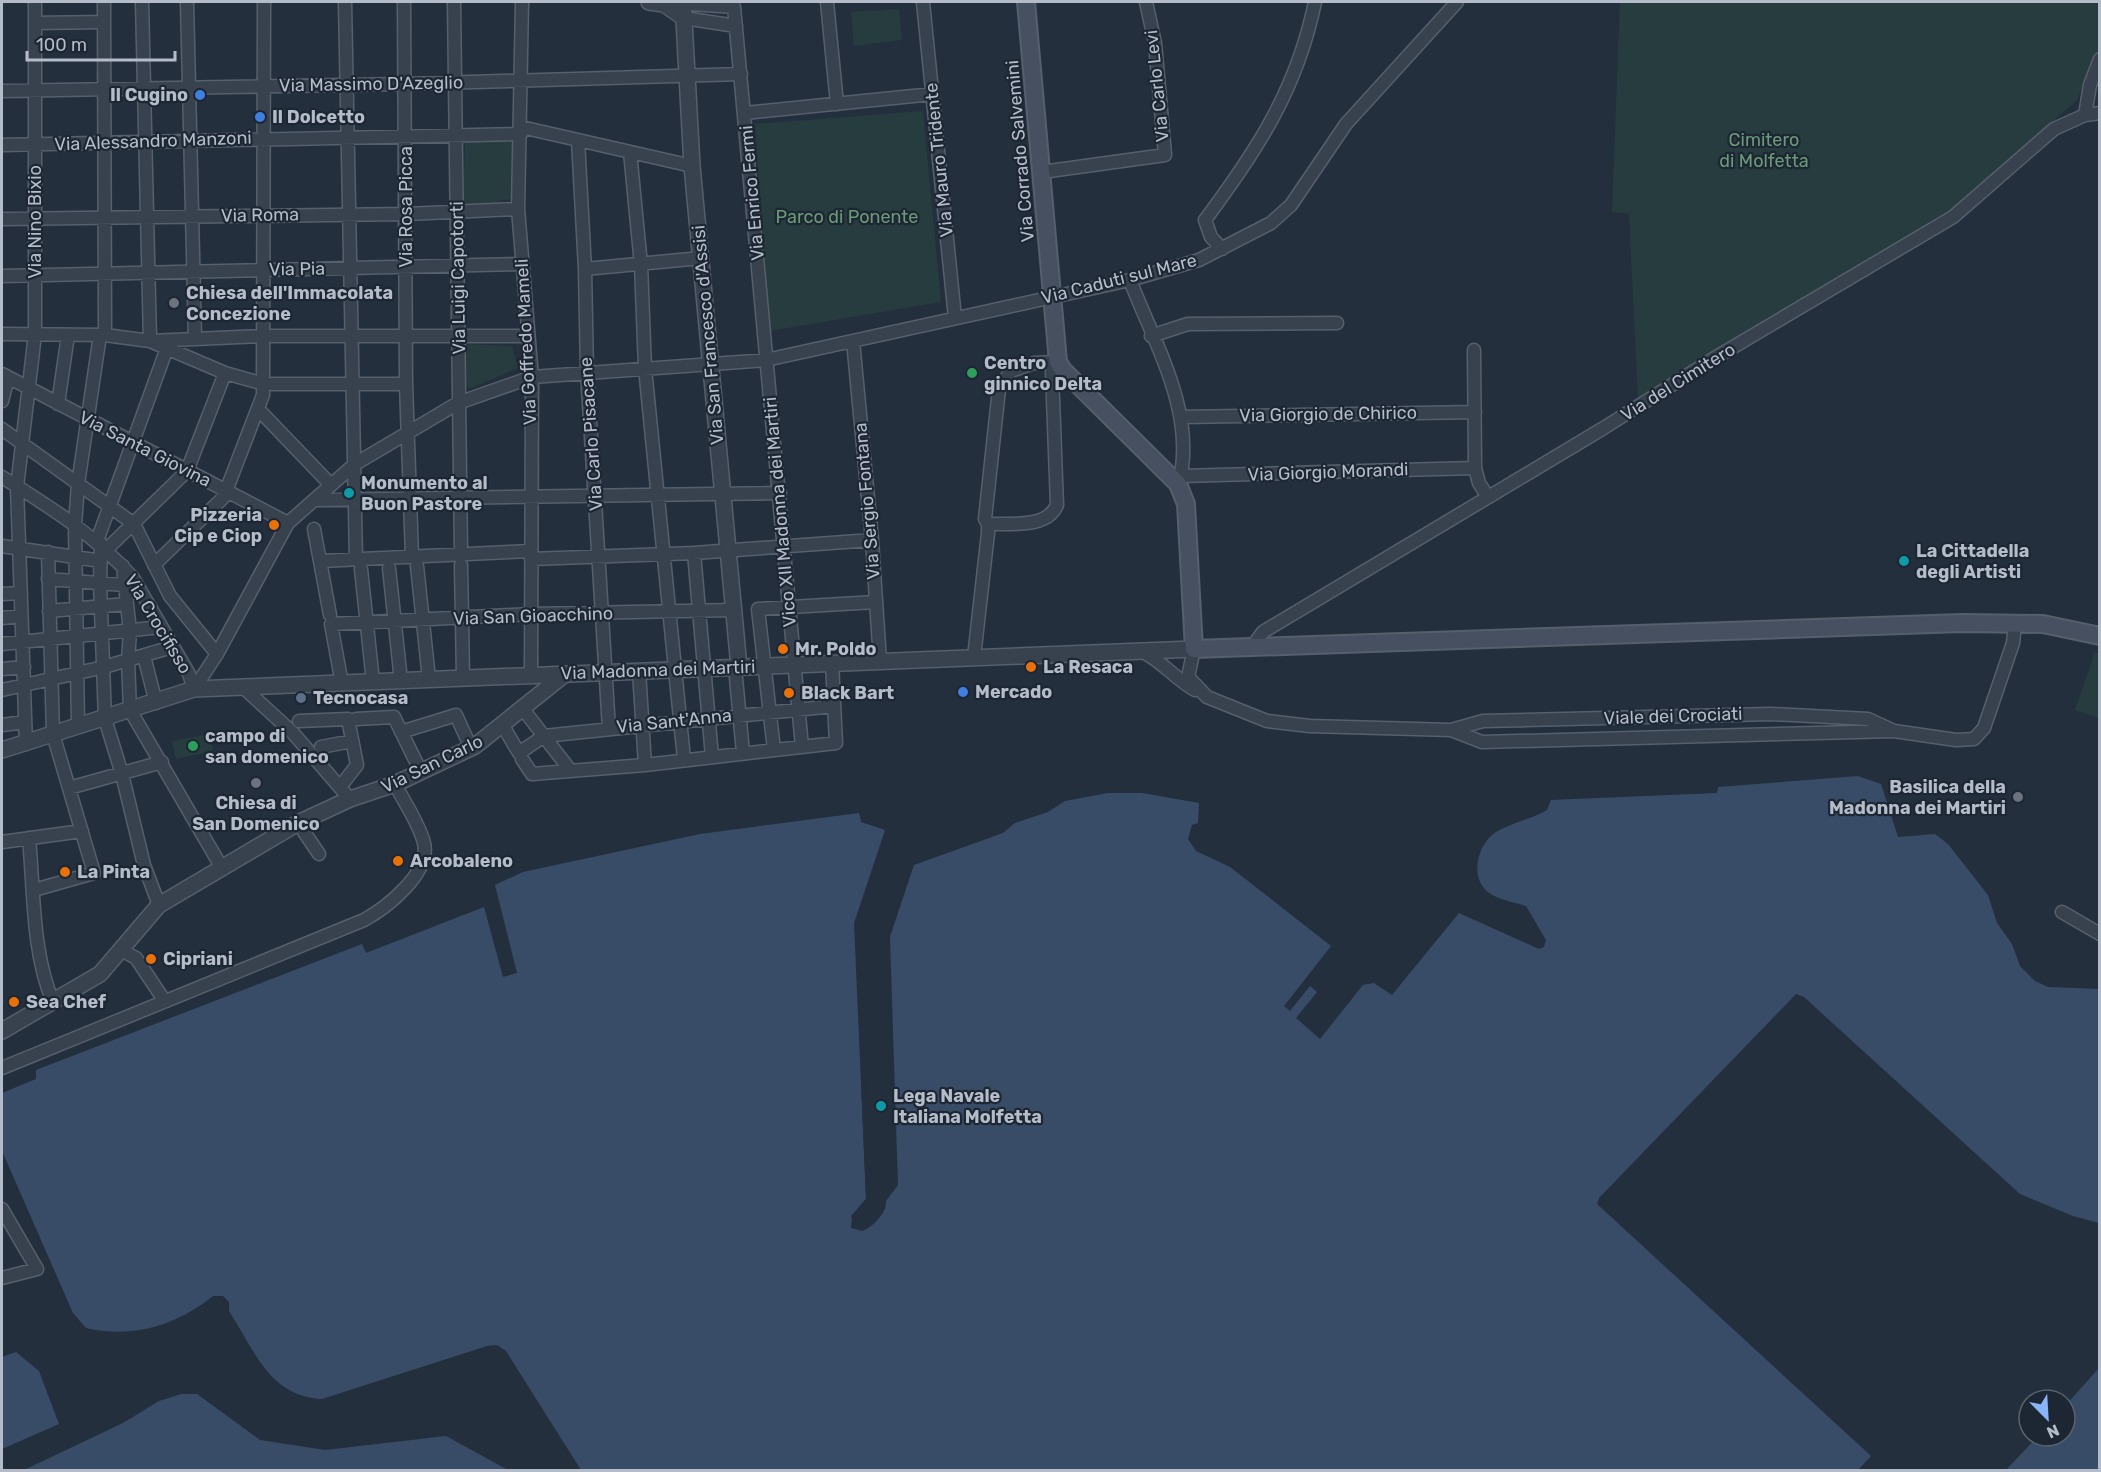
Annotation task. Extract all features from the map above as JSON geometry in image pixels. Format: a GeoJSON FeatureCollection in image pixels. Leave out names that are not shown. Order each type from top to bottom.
{"type":"FeatureCollection","features":[{"type":"Feature","properties":{"kind":"main road","name":"Via Corrado Salvemini"},"geometry":{"type":"LineString","coordinates":[[1026,2],[1058,362]]}},
{"type":"Feature","properties":{"kind":"main road"},"geometry":{"type":"LineString","coordinates":[[1058,362],[1063,370],[1180,480],[1186,504],[1194,649],[1909,624],[2015,623],[2061,626],[2100,636]]}},
{"type":"Feature","properties":{"kind":"street","name":"Via Nino Bixio"},"geometry":{"type":"LineString","coordinates":[[26,744],[17,487],[35,334],[35,2]]}},
{"type":"Feature","properties":{"kind":"street"},"geometry":{"type":"LineString","coordinates":[[78,727],[75,672],[75,525],[78,484],[103,335],[105,273],[104,2]]}},
{"type":"Feature","properties":{"kind":"street"},"geometry":{"type":"LineString","coordinates":[[142,2],[150,341]]}},
{"type":"Feature","properties":{"kind":"street"},"geometry":{"type":"LineString","coordinates":[[188,2],[195,339]]}},
{"type":"Feature","properties":{"kind":"street"},"geometry":{"type":"LineString","coordinates":[[154,565],[227,492],[258,409],[264,384],[264,2]]}},
{"type":"Feature","properties":{"kind":"street"},"geometry":{"type":"LineString","coordinates":[[345,2],[351,384],[359,564],[373,682]]}},
{"type":"Feature","properties":{"kind":"street","name":"Via Rosa Picca"},"geometry":{"type":"LineString","coordinates":[[404,2],[407,214],[406,384],[414,562],[429,679]]}},
{"type":"Feature","properties":{"kind":"street","name":"Via Luigi Capotorti"},"geometry":{"type":"LineString","coordinates":[[454,2],[460,336],[458,403],[464,677]]}},
{"type":"Feature","properties":{"kind":"street","name":"Via Goffredo Mameli"},"geometry":{"type":"LineString","coordinates":[[522,2],[518,209],[532,377],[531,675]]}},
{"type":"Feature","properties":{"kind":"street"},"geometry":{"type":"LineString","coordinates":[[657,3],[683,2]]}},
{"type":"Feature","properties":{"kind":"street","name":"Via Enrico Fermi"},"geometry":{"type":"LineString","coordinates":[[683,2],[735,7],[766,360]]}},
{"type":"Feature","properties":{"kind":"street","name":"Via San Francesco d'Assisi"},"geometry":{"type":"LineString","coordinates":[[683,2],[692,166],[734,610],[737,667]]}},
{"type":"Feature","properties":{"kind":"street"},"geometry":{"type":"LineString","coordinates":[[828,2],[837,104]]}},
{"type":"Feature","properties":{"kind":"street","name":"Via Mauro Tridente"},"geometry":{"type":"LineString","coordinates":[[923,2],[955,318]]}},
{"type":"Feature","properties":{"kind":"street","name":"Via Carlo Levi"},"geometry":{"type":"LineString","coordinates":[[1042,172],[1165,155],[1155,43],[1146,2]]}},
{"type":"Feature","properties":{"kind":"street"},"geometry":{"type":"LineString","coordinates":[[1222,249],[1211,237],[1205,220],[1245,167],[1280,106],[1308,38],[1315,2]]}},
{"type":"Feature","properties":{"kind":"street","name":"Via Caduti sul Mare"},"geometry":{"type":"LineString","coordinates":[[288,523],[355,464],[458,403],[532,377],[766,360],[1130,280],[1180,267],[1222,249],[1270,223],[1292,205],[1346,124],[1456,2]]}},
{"type":"Feature","properties":{"kind":"street"},"geometry":{"type":"LineString","coordinates":[[657,3],[684,18],[736,26]]}},
{"type":"Feature","properties":{"kind":"street"},"geometry":{"type":"LineString","coordinates":[[35,23],[104,22]]}},
{"type":"Feature","properties":{"kind":"street"},"geometry":{"type":"LineString","coordinates":[[2085,115],[2090,85],[2100,59]]}},
{"type":"Feature","properties":{"kind":"street","name":"Via Massimo D'Azeglio"},"geometry":{"type":"LineString","coordinates":[[2,91],[686,78],[741,74]]}},
{"type":"Feature","properties":{"kind":"street"},"geometry":{"type":"LineString","coordinates":[[745,113],[933,94]]}},
{"type":"Feature","properties":{"kind":"street","name":"Via del Cimitero"},"geometry":{"type":"LineString","coordinates":[[1252,647],[1263,632],[1713,359],[1953,217],[2054,129],[2085,115],[2100,113]]}},
{"type":"Feature","properties":{"kind":"street","name":"Via Alessandro Manzoni"},"geometry":{"type":"LineString","coordinates":[[2,145],[264,138],[406,137],[521,131],[578,140],[692,166]]}},
{"type":"Feature","properties":{"kind":"street","name":"Via Carlo Pisacane"},"geometry":{"type":"LineString","coordinates":[[578,140],[585,269],[586,372],[600,557],[609,729]]}},
{"type":"Feature","properties":{"kind":"street"},"geometry":{"type":"LineString","coordinates":[[630,152],[641,265],[645,368],[684,759]]}},
{"type":"Feature","properties":{"kind":"street","name":"Via Roma"},"geometry":{"type":"LineString","coordinates":[[2,219],[407,214],[518,209]]}},
{"type":"Feature","properties":{"kind":"street"},"geometry":{"type":"LineString","coordinates":[[585,269],[701,258]]}},
{"type":"Feature","properties":{"kind":"street","name":"Via Pia"},"geometry":{"type":"LineString","coordinates":[[2,276],[521,264]]}},
{"type":"Feature","properties":{"kind":"street"},"geometry":{"type":"LineString","coordinates":[[1130,280],[1168,374],[1180,417],[1184,442],[1180,480]]}},
{"type":"Feature","properties":{"kind":"street"},"geometry":{"type":"LineString","coordinates":[[1151,336],[1188,324],[1337,323]]}},
{"type":"Feature","properties":{"kind":"street"},"geometry":{"type":"LineString","coordinates":[[2,334],[103,335],[150,341],[264,336],[528,336]]}},
{"type":"Feature","properties":{"kind":"street"},"geometry":{"type":"LineString","coordinates":[[58,404],[69,335]]}},
{"type":"Feature","properties":{"kind":"street"},"geometry":{"type":"LineString","coordinates":[[150,341],[225,373],[264,384],[406,384]]}},
{"type":"Feature","properties":{"kind":"street","name":"Via Sergio Fontana"},"geometry":{"type":"LineString","coordinates":[[853,341],[872,540],[880,661]]}},
{"type":"Feature","properties":{"kind":"street"},"geometry":{"type":"LineString","coordinates":[[159,905],[144,865],[122,774],[105,718],[100,583],[102,545],[111,506],[167,348]]}},
{"type":"Feature","properties":{"kind":"street"},"geometry":{"type":"LineString","coordinates":[[1474,350],[1475,468],[1479,483],[1488,497]]}},
{"type":"Feature","properties":{"kind":"street","name":"Vico XII Madonna dei Martiri"},"geometry":{"type":"LineString","coordinates":[[766,360],[802,747]]}},
{"type":"Feature","properties":{"kind":"street"},"geometry":{"type":"LineString","coordinates":[[988,524],[1044,520],[1053,516],[1057,505],[1052,372],[1058,362]]}},
{"type":"Feature","properties":{"kind":"street"},"geometry":{"type":"LineString","coordinates":[[974,657],[988,524],[985,519],[999,389],[1011,371],[1034,363],[1058,362]]}},
{"type":"Feature","properties":{"kind":"street"},"geometry":{"type":"LineString","coordinates":[[102,545],[134,524],[187,471],[225,373]]}},
{"type":"Feature","properties":{"kind":"street"},"geometry":{"type":"LineString","coordinates":[[2,401],[5,376]]}},
{"type":"Feature","properties":{"kind":"street","name":"Via Santa Giovina"},"geometry":{"type":"LineString","coordinates":[[5,376],[288,523]]}},
{"type":"Feature","properties":{"kind":"street"},"geometry":{"type":"LineString","coordinates":[[258,409],[330,484]]}},
{"type":"Feature","properties":{"kind":"street","name":"Via Giorgio de Chirico"},"geometry":{"type":"LineString","coordinates":[[1180,417],[1474,412]]}},
{"type":"Feature","properties":{"kind":"street"},"geometry":{"type":"LineString","coordinates":[[2,429],[134,524],[170,596],[217,654]]}},
{"type":"Feature","properties":{"kind":"street","name":"Via Giorgio Morandi"},"geometry":{"type":"LineString","coordinates":[[1180,480],[1475,468]]}},
{"type":"Feature","properties":{"kind":"street","name":"Via Crocifisso"},"geometry":{"type":"LineString","coordinates":[[2,477],[75,525],[102,545],[123,566],[133,578],[189,674],[194,689]]}},
{"type":"Feature","properties":{"kind":"street"},"geometry":{"type":"LineString","coordinates":[[315,500],[780,493]]}},
{"type":"Feature","properties":{"kind":"street"},"geometry":{"type":"LineString","coordinates":[[2,750],[156,703],[194,689],[217,654],[288,523]]}},
{"type":"Feature","properties":{"kind":"street"},"geometry":{"type":"LineString","coordinates":[[314,529],[342,684]]}},
{"type":"Feature","properties":{"kind":"street"},"geometry":{"type":"LineString","coordinates":[[320,561],[359,564],[531,555],[600,557],[694,553],[872,540]]}},
{"type":"Feature","properties":{"kind":"street"},"geometry":{"type":"LineString","coordinates":[[2,546],[101,561]]}},
{"type":"Feature","properties":{"kind":"street"},"geometry":{"type":"LineString","coordinates":[[34,890],[94,873],[53,734],[48,639],[48,552]]}},
{"type":"Feature","properties":{"kind":"street"},"geometry":{"type":"LineString","coordinates":[[694,553],[712,757]]}},
{"type":"Feature","properties":{"kind":"street"},"geometry":{"type":"LineString","coordinates":[[123,566],[130,632],[128,660],[130,710],[222,868]]}},
{"type":"Feature","properties":{"kind":"street"},"geometry":{"type":"LineString","coordinates":[[389,568],[401,681]]}},
{"type":"Feature","properties":{"kind":"street"},"geometry":{"type":"LineString","coordinates":[[48,579],[124,585]]}},
{"type":"Feature","properties":{"kind":"street"},"geometry":{"type":"LineString","coordinates":[[2,594],[21,592]]}},
{"type":"Feature","properties":{"kind":"street"},"geometry":{"type":"LineString","coordinates":[[774,750],[758,609],[875,602]]}},
{"type":"Feature","properties":{"kind":"street"},"geometry":{"type":"LineString","coordinates":[[49,611],[126,604]]}},
{"type":"Feature","properties":{"kind":"street","name":"Via San Gioacchino"},"geometry":{"type":"LineString","coordinates":[[331,620],[367,622],[531,614],[734,610]]}},
{"type":"Feature","properties":{"kind":"street"},"geometry":{"type":"LineString","coordinates":[[2,618],[21,616]]}},
{"type":"Feature","properties":{"kind":"street","name":"Viale dei Crociati"},"geometry":{"type":"LineString","coordinates":[[1451,730],[1482,742],[1894,731],[1956,740],[1974,740],[1984,728],[2013,643],[2015,623]]}},
{"type":"Feature","properties":{"kind":"street"},"geometry":{"type":"LineString","coordinates":[[2,644],[161,627]]}},
{"type":"Feature","properties":{"kind":"street"},"geometry":{"type":"LineString","coordinates":[[2,690],[104,667],[172,647]]}},
{"type":"Feature","properties":{"kind":"street","name":"Via Madonna dei Martiri"},"geometry":{"type":"LineString","coordinates":[[194,689],[245,689],[464,677],[1194,649]]}},
{"type":"Feature","properties":{"kind":"street","name":"Viale dei Crociati"},"geometry":{"type":"LineString","coordinates":[[1194,649],[1188,677],[1207,697],[1267,721],[1344,727],[1451,730],[1483,722],[1771,714],[1868,718],[1894,731]]}},
{"type":"Feature","properties":{"kind":"street"},"geometry":{"type":"LineString","coordinates":[[1176,650],[1173,666],[1183,684]]}},
{"type":"Feature","properties":{"kind":"street"},"geometry":{"type":"LineString","coordinates":[[1143,652],[1159,660],[1183,684],[1207,697]]}},
{"type":"Feature","properties":{"kind":"street"},"geometry":{"type":"LineString","coordinates":[[144,656],[156,703]]}},
{"type":"Feature","properties":{"kind":"street"},"geometry":{"type":"LineString","coordinates":[[502,726],[532,774],[645,765],[836,743],[832,663]]}},
{"type":"Feature","properties":{"kind":"street"},"geometry":{"type":"LineString","coordinates":[[2,669],[24,667]]}},
{"type":"Feature","properties":{"kind":"street"},"geometry":{"type":"LineString","coordinates":[[737,667],[743,753]]}},
{"type":"Feature","properties":{"kind":"street"},"geometry":{"type":"LineString","coordinates":[[639,671],[645,765]]}},
{"type":"Feature","properties":{"kind":"street","name":"Via San Carlo"},"geometry":{"type":"LineString","coordinates":[[2,1031],[100,974],[121,950],[135,929],[159,905],[345,793],[395,784],[471,748],[502,726],[565,674]]}},
{"type":"Feature","properties":{"kind":"street"},"geometry":{"type":"LineString","coordinates":[[245,689],[294,734],[345,793],[357,765],[348,719],[299,721]]}},
{"type":"Feature","properties":{"kind":"street","name":"Via Sant'Anna"},"geometry":{"type":"LineString","coordinates":[[520,756],[544,736],[834,706]]}},
{"type":"Feature","properties":{"kind":"street"},"geometry":{"type":"LineString","coordinates":[[522,709],[570,770]]}},
{"type":"Feature","properties":{"kind":"street"},"geometry":{"type":"LineString","coordinates":[[401,732],[456,715],[471,748]]}},
{"type":"Feature","properties":{"kind":"street"},"geometry":{"type":"LineString","coordinates":[[356,719],[394,717],[421,772]]}},
{"type":"Feature","properties":{"kind":"street"},"geometry":{"type":"LineString","coordinates":[[2,725],[25,722]]}},
{"type":"Feature","properties":{"kind":"street"},"geometry":{"type":"LineString","coordinates":[[321,747],[352,741]]}},
{"type":"Feature","properties":{"kind":"street"},"geometry":{"type":"LineString","coordinates":[[69,788],[162,762]]}},
{"type":"Feature","properties":{"kind":"street"},"geometry":{"type":"LineString","coordinates":[[2,1068],[364,920],[393,901],[424,857],[424,843],[395,784]]}},
{"type":"Feature","properties":{"kind":"street"},"geometry":{"type":"LineString","coordinates":[[298,823],[320,854]]}},
{"type":"Feature","properties":{"kind":"street"},"geometry":{"type":"LineString","coordinates":[[2,842],[82,831]]}},
{"type":"Feature","properties":{"kind":"street"},"geometry":{"type":"LineString","coordinates":[[28,838],[34,890],[36,942],[53,1002]]}},
{"type":"Feature","properties":{"kind":"street"},"geometry":{"type":"LineString","coordinates":[[2062,912],[2100,934]]}},
{"type":"Feature","properties":{"kind":"street"},"geometry":{"type":"LineString","coordinates":[[121,950],[136,958],[164,1000]]}},
{"type":"Feature","properties":{"kind":"street"},"geometry":{"type":"LineString","coordinates":[[2,1209],[37,1269],[2,1278]]}},
{"type":"Feature","properties":{"kind":"green space","name":"Cimitero di Molfetta"},"geometry":{"type":"Polygon","coordinates":[[[1620,2],[2099,2],[2099,49],[2077,100],[1951,212],[1638,400],[1629,214],[1612,212],[1620,2]]]}},
{"type":"Feature","properties":{"kind":"green space"},"geometry":{"type":"Polygon","coordinates":[[[899,9],[902,40],[854,46],[851,12],[899,9]]]}},
{"type":"Feature","properties":{"kind":"green space","name":"Parco di Ponente"},"geometry":{"type":"Polygon","coordinates":[[[923,111],[941,302],[770,331],[755,124],[923,111]]]}},
{"type":"Feature","properties":{"kind":"green space"},"geometry":{"type":"Polygon","coordinates":[[[465,142],[515,142],[511,199],[498,201],[497,206],[463,207],[465,142]]]}},
{"type":"Feature","properties":{"kind":"green space"},"geometry":{"type":"Polygon","coordinates":[[[465,344],[512,346],[518,368],[469,389],[466,385],[465,344]]]}},
{"type":"Feature","properties":{"kind":"green space"},"geometry":{"type":"Polygon","coordinates":[[[2095,652],[2099,654],[2099,718],[2075,710],[2095,652]]]}},
{"type":"Feature","properties":{"kind":"green space","name":"campo di san domenico"},"geometry":{"type":"Polygon","coordinates":[[[210,734],[213,751],[176,759],[172,741],[210,734]]]}},
{"type":"Feature","properties":{"kind":"water"},"geometry":{"type":"Polygon","coordinates":[[[1858,776],[1881,784],[1898,837],[1935,834],[1948,844],[1988,895],[1997,923],[2012,944],[2020,966],[2035,981],[2048,987],[2099,989],[2099,1223],[2073,1216],[2020,1194],[1804,997],[1796,994],[1599,1198],[1597,1204],[1871,1456],[1858,1470],[581,1470],[506,1351],[497,1345],[487,1346],[322,1399],[304,1396],[289,1390],[265,1369],[229,1311],[229,1302],[223,1296],[213,1296],[185,1315],[154,1327],[121,1332],[86,1328],[73,1313],[2,1151],[2,1093],[36,1079],[36,1070],[362,944],[366,953],[484,907],[503,977],[517,973],[495,885],[523,872],[700,834],[859,813],[861,822],[885,830],[854,923],[866,1199],[853,1216],[851,1228],[862,1231],[878,1219],[886,1206],[886,1201],[898,1185],[890,937],[914,865],[1003,833],[1015,823],[1048,812],[1065,801],[1108,793],[1142,793],[1199,803],[1198,823],[1192,825],[1188,839],[1196,851],[1230,867],[1331,946],[1284,1006],[1290,1011],[1310,986],[1317,992],[1296,1018],[1320,1039],[1363,985],[1374,983],[1392,995],[1459,913],[1539,949],[1544,947],[1546,940],[1526,906],[1492,895],[1482,886],[1477,871],[1479,855],[1492,835],[1547,810],[1551,800],[1717,793],[1718,787],[1858,776]]]}},
{"type":"Feature","properties":{"kind":"water"},"geometry":{"type":"Polygon","coordinates":[[[16,1352],[39,1371],[59,1424],[2,1449],[2,1357],[16,1352]]]}},
{"type":"Feature","properties":{"kind":"water"},"geometry":{"type":"Polygon","coordinates":[[[2099,1368],[2099,1470],[2006,1470],[2027,1448],[2077,1448],[2077,1393],[2099,1368]]]}},
{"type":"Feature","properties":{"kind":"water"},"geometry":{"type":"Polygon","coordinates":[[[181,1394],[197,1394],[260,1440],[325,1450],[446,1436],[508,1470],[24,1470],[123,1423],[159,1401],[181,1394]]]}},
{"type":"Feature","properties":{"kind":"pier"},"geometry":{"type":"Polygon","coordinates":[[[864,1079],[869,1199],[854,1217],[854,1224],[851,1216],[866,1199],[861,1080],[864,1079]]]}},
{"type":"Feature","properties":{"kind":"place","name":"Il Cugino"},"geometry":{"type":"Point","coordinates":[200,95]}},
{"type":"Feature","properties":{"kind":"place","name":"Il Dolcetto"},"geometry":{"type":"Point","coordinates":[260,117]}},
{"type":"Feature","properties":{"kind":"place","name":"Chiesa dell'Immacolata Concezione"},"geometry":{"type":"Point","coordinates":[174,303]}},
{"type":"Feature","properties":{"kind":"place","name":"Centro ginnico Delta"},"geometry":{"type":"Point","coordinates":[972,373]}},
{"type":"Feature","properties":{"kind":"place","name":"Monumento al Buon Pastore"},"geometry":{"type":"Point","coordinates":[349,493]}},
{"type":"Feature","properties":{"kind":"place","name":"Pizzeria Cip e Ciop"},"geometry":{"type":"Point","coordinates":[274,525]}},
{"type":"Feature","properties":{"kind":"place","name":"La Cittadella degli Artisti"},"geometry":{"type":"Point","coordinates":[1904,561]}},
{"type":"Feature","properties":{"kind":"place","name":"Mr. Poldo"},"geometry":{"type":"Point","coordinates":[783,649]}},
{"type":"Feature","properties":{"kind":"place","name":"La Resaca"},"geometry":{"type":"Point","coordinates":[1031,667]}},
{"type":"Feature","properties":{"kind":"place","name":"Mercado"},"geometry":{"type":"Point","coordinates":[963,692]}},
{"type":"Feature","properties":{"kind":"place","name":"Black Bart"},"geometry":{"type":"Point","coordinates":[789,693]}},
{"type":"Feature","properties":{"kind":"place","name":"Tecnocasa"},"geometry":{"type":"Point","coordinates":[301,698]}},
{"type":"Feature","properties":{"kind":"place","name":"campo di san domenico"},"geometry":{"type":"Point","coordinates":[193,746]}},
{"type":"Feature","properties":{"kind":"place","name":"Chiesa di San Domenico"},"geometry":{"type":"Point","coordinates":[256,783]}},
{"type":"Feature","properties":{"kind":"place","name":"Basilica della Madonna dei Martiri"},"geometry":{"type":"Point","coordinates":[2018,797]}},
{"type":"Feature","properties":{"kind":"place","name":"Arcobaleno"},"geometry":{"type":"Point","coordinates":[398,861]}},
{"type":"Feature","properties":{"kind":"place","name":"La Pinta"},"geometry":{"type":"Point","coordinates":[65,872]}},
{"type":"Feature","properties":{"kind":"place","name":"Cipriani"},"geometry":{"type":"Point","coordinates":[151,959]}},
{"type":"Feature","properties":{"kind":"place","name":"Sea Chef"},"geometry":{"type":"Point","coordinates":[14,1002]}},
{"type":"Feature","properties":{"kind":"place","name":"Lega Navale Italiana Molfetta"},"geometry":{"type":"Point","coordinates":[881,1106]}}]}
